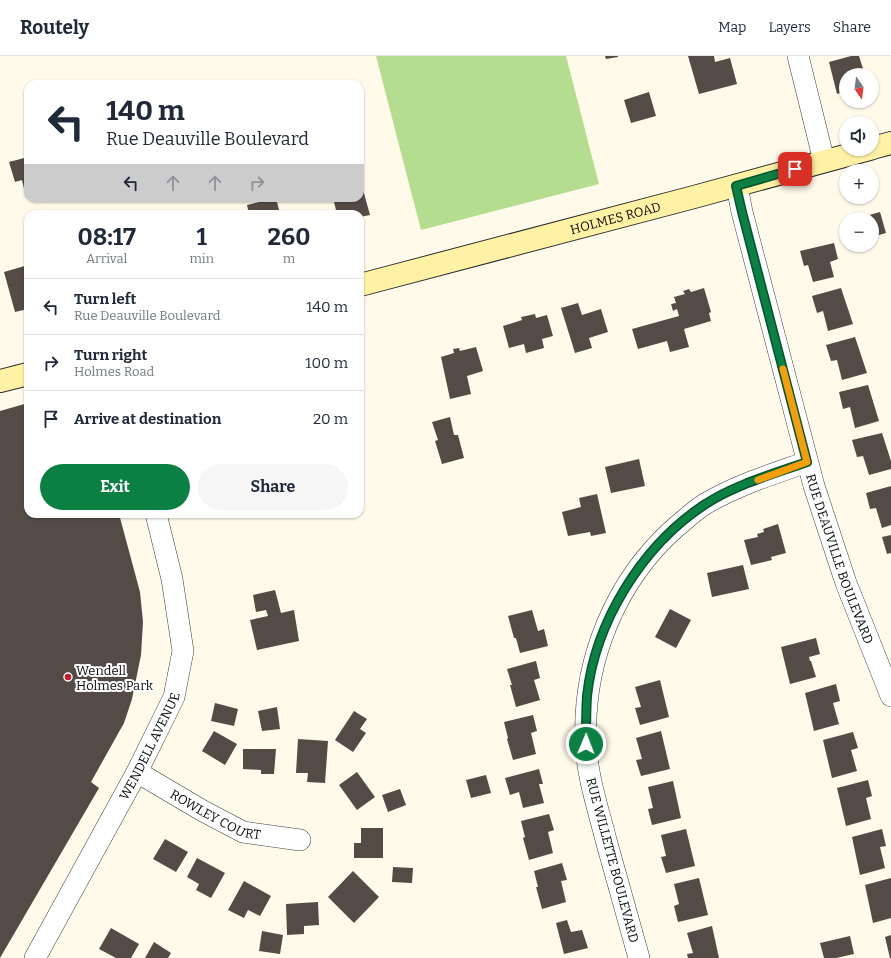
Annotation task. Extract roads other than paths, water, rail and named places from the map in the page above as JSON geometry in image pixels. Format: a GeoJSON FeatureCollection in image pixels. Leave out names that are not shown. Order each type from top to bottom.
{"type":"FeatureCollection","features":[{"type":"Feature","properties":{"kind":"main road","name":"HOLMES ROAD"},"geometry":{"type":"LineString","coordinates":[[879,147],[891,144]]}},
{"type":"Feature","properties":{"kind":"main road","name":"HOLMES ROAD"},"geometry":{"type":"LineString","coordinates":[[364,283],[736,186],[844,156]]}},
{"type":"Feature","properties":{"kind":"main road"},"geometry":{"type":"LineString","coordinates":[[0,381],[24,375]]}},
{"type":"Feature","properties":{"kind":"street"},"geometry":{"type":"LineString","coordinates":[[798,56],[824,161]]}},
{"type":"Feature","properties":{"kind":"street","name":"RUE DEAUVILLE BOULEVARD"},"geometry":{"type":"LineString","coordinates":[[736,186],[807,462],[846,583],[891,696]]}},
{"type":"Feature","properties":{"kind":"street","name":"RUE WILLETTE BOULEVARD"},"geometry":{"type":"LineString","coordinates":[[639,958],[596,804],[586,744],[587,695],[598,649],[609,617],[621,594],[645,560],[664,538],[703,505],[729,491],[807,462]]}},
{"type":"Feature","properties":{"kind":"street","name":"WENDELL AVENUE"},"geometry":{"type":"LineString","coordinates":[[35,958],[137,772],[174,697],[183,651],[172,579],[157,518]]}},
{"type":"Feature","properties":{"kind":"street","name":"ROWLEY COURT"},"geometry":{"type":"LineString","coordinates":[[137,772],[203,811],[244,832],[256,835],[300,840]]}},
{"type":"Feature","properties":{"kind":"place","name":"Wendell Holmes Park"},"geometry":{"type":"Point","coordinates":[68,677]}}]}
